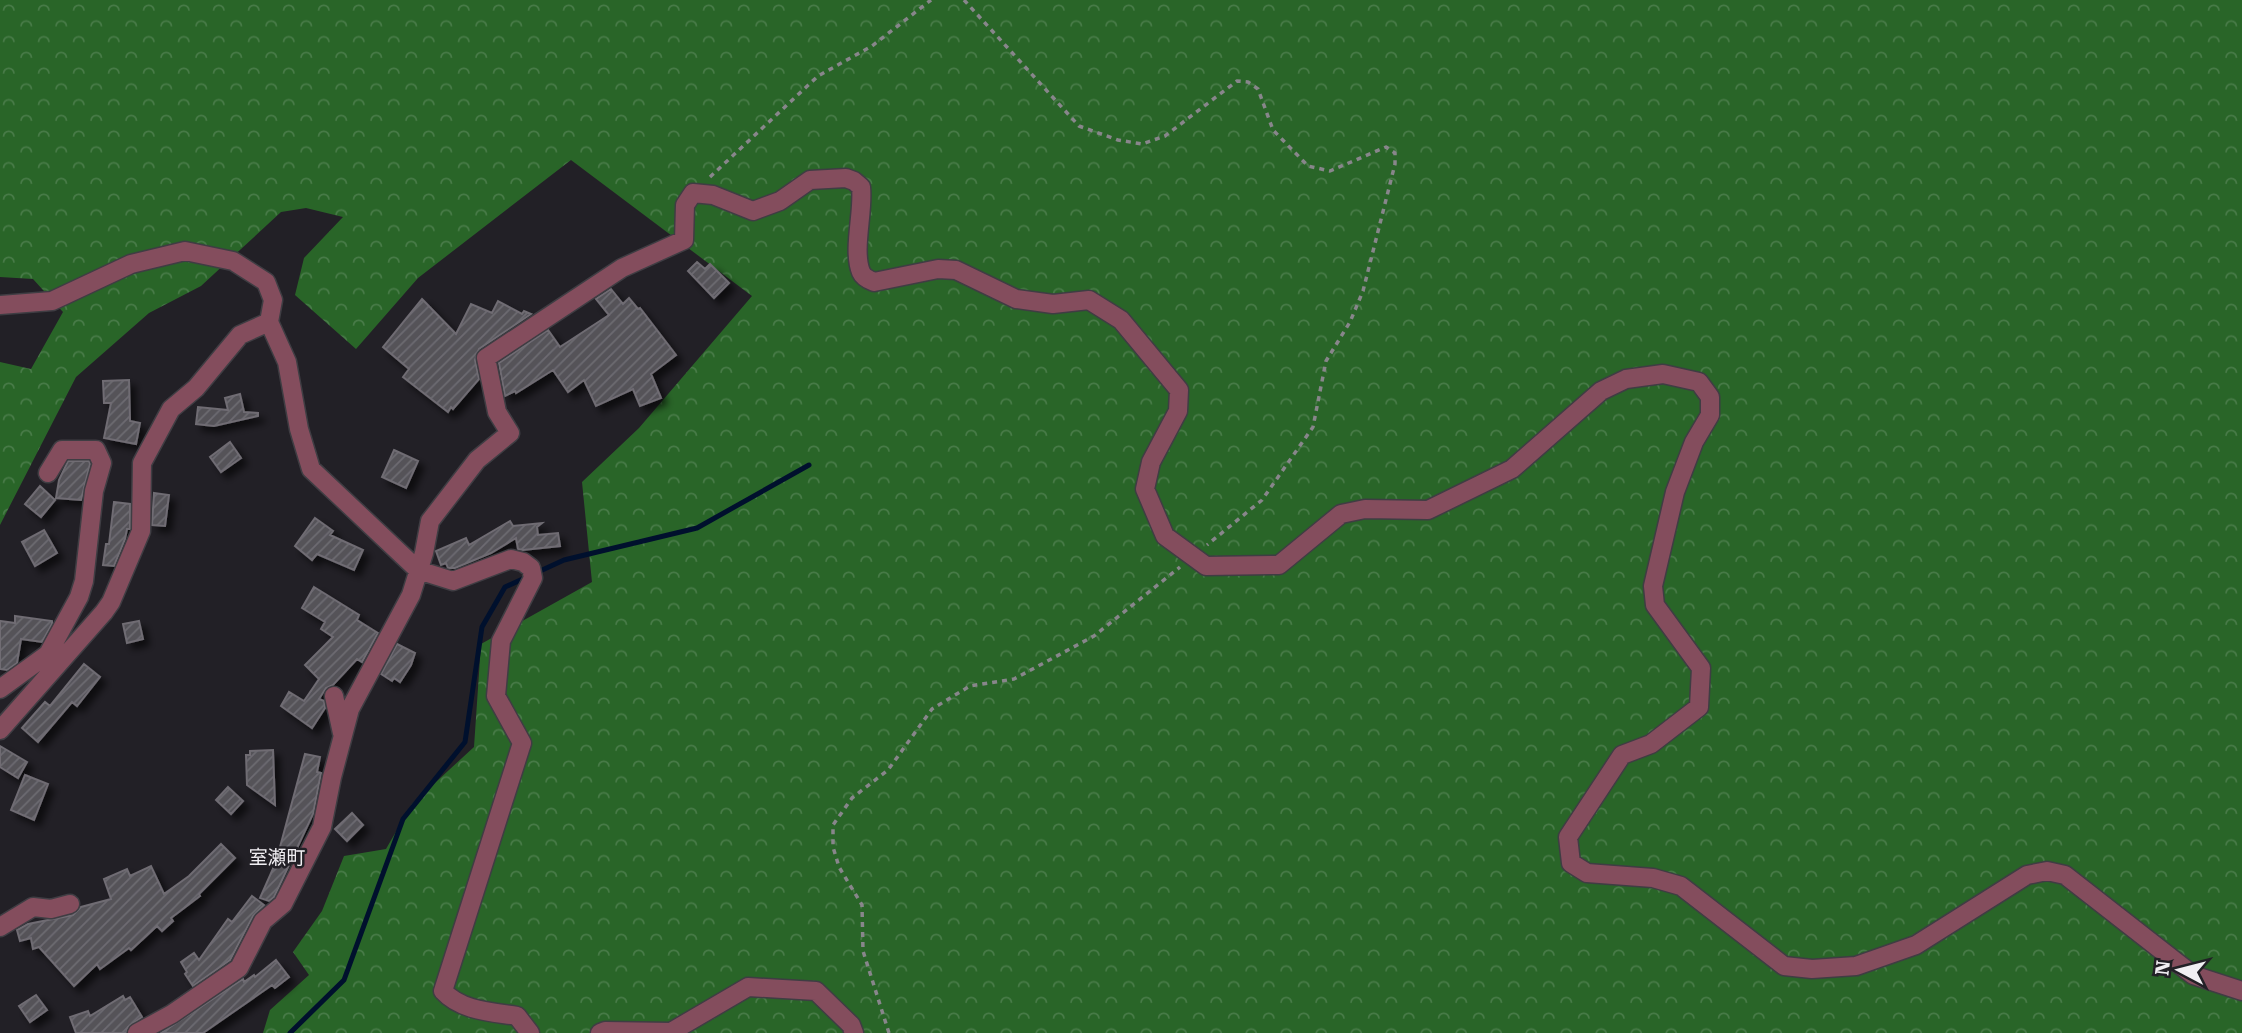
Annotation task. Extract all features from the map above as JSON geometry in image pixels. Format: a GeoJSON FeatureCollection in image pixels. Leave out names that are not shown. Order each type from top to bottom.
{"type":"FeatureCollection","features":[{"type":"Feature","properties":{"kind":"street"},"geometry":{"type":"LineString","coordinates":[[137,1033],[172,1014],[239,968],[263,921],[283,904],[322,827],[350,709],[411,594],[430,521],[477,460],[510,433],[497,412],[486,358],[622,268],[684,240],[685,205],[693,193],[713,195],[753,211],[780,201],[810,180],[846,178],[861,187],[858,243],[861,272],[867,279],[874,282],[938,269],[956,270],[1016,299],[1053,304],[1089,300],[1121,320],[1179,390],[1178,411],[1151,462],[1145,489],[1166,536],[1206,565],[1279,565],[1341,514],[1365,509],[1428,510],[1512,469],[1601,391],[1626,379],[1663,374],[1699,382],[1710,397],[1710,415],[1694,442],[1675,492],[1653,586],[1655,605],[1701,668],[1699,707],[1651,744],[1622,755],[1568,837],[1571,863],[1587,873],[1653,878],[1681,886],[1784,966],[1812,969],[1856,966],[1916,945],[2027,875],[2047,871],[2065,876],[2193,975],[2242,991]]}},
{"type":"Feature","properties":{"kind":"street"},"geometry":{"type":"LineString","coordinates":[[0,305],[52,301],[131,264],[184,251],[233,261],[266,282],[273,300],[269,323],[287,362],[299,429],[311,469],[418,570],[453,581],[511,559],[523,562],[531,568],[533,578],[501,641],[496,696],[522,743],[443,991],[451,1000],[483,1011],[517,1016],[530,1033]]}},
{"type":"Feature","properties":{"kind":"street"},"geometry":{"type":"LineString","coordinates":[[0,730],[111,602],[141,531],[142,463],[171,409],[195,388],[240,335],[269,323]]}},
{"type":"Feature","properties":{"kind":"street"},"geometry":{"type":"LineString","coordinates":[[0,689],[48,653],[79,597],[84,581],[93,491],[103,463],[96,450],[62,450],[48,473]]}},
{"type":"Feature","properties":{"kind":"street"},"geometry":{"type":"LineString","coordinates":[[334,696],[343,740]]}},
{"type":"Feature","properties":{"kind":"street"},"geometry":{"type":"LineString","coordinates":[[0,927],[33,906],[51,909],[70,904]]}},
{"type":"Feature","properties":{"kind":"street"},"geometry":{"type":"LineString","coordinates":[[600,1033],[671,1032],[748,987],[816,991],[851,1025],[854,1033]]}},
{"type":"Feature","properties":{"kind":"path"},"geometry":{"type":"LineString","coordinates":[[693,193],[818,76],[872,46],[931,0]]}},
{"type":"Feature","properties":{"kind":"path"},"geometry":{"type":"LineString","coordinates":[[889,1033],[863,951],[862,905],[839,867],[833,846],[833,825],[852,798],[888,769],[932,709],[970,685],[1014,679],[1094,636],[1262,500],[1313,427],[1326,361],[1350,322],[1363,291],[1395,164],[1395,153],[1386,148],[1330,172],[1308,166],[1273,130],[1258,89],[1248,82],[1237,81],[1165,136],[1142,144],[1118,140],[1079,126],[964,0]]}},
{"type":"Feature","properties":{"kind":"green space"},"geometry":{"type":"Polygon","coordinates":[[[0,0],[2242,0],[2242,1033],[263,1033],[270,1010],[309,975],[293,952],[322,911],[344,856],[386,849],[412,804],[474,747],[481,644],[592,582],[582,482],[639,428],[752,296],[571,160],[418,278],[356,349],[295,295],[304,258],[343,217],[306,208],[281,212],[201,286],[149,313],[76,377],[0,525],[0,362],[31,369],[63,312],[33,279],[0,277],[0,0]]]}},
{"type":"Feature","properties":{"kind":"building"},"geometry":{"type":"Polygon","coordinates":[[[697,262],[705,269],[710,264],[729,283],[714,298],[688,271],[697,262]]]}},
{"type":"Feature","properties":{"kind":"building"},"geometry":{"type":"Polygon","coordinates":[[[611,289],[623,304],[629,298],[640,308],[676,355],[651,374],[661,398],[640,406],[633,389],[596,406],[584,380],[568,392],[553,370],[516,393],[515,391],[505,396],[499,363],[548,330],[560,347],[609,315],[596,299],[611,289]]]}},
{"type":"Feature","properties":{"kind":"building"},"geometry":{"type":"Polygon","coordinates":[[[422,299],[456,334],[471,304],[492,313],[498,301],[522,314],[524,311],[531,314],[479,349],[475,360],[479,379],[448,412],[403,377],[409,369],[383,347],[422,299]]]}},
{"type":"Feature","properties":{"kind":"building"},"geometry":{"type":"Polygon","coordinates":[[[129,380],[130,421],[140,423],[136,444],[104,438],[111,403],[104,403],[103,381],[129,380]]]}},
{"type":"Feature","properties":{"kind":"building"},"geometry":{"type":"Polygon","coordinates":[[[240,394],[244,412],[258,413],[258,416],[214,426],[196,424],[198,407],[228,410],[225,398],[240,394]]]}},
{"type":"Feature","properties":{"kind":"building"},"geometry":{"type":"Polygon","coordinates":[[[230,442],[241,458],[221,472],[210,457],[230,442]]]}},
{"type":"Feature","properties":{"kind":"building"},"geometry":{"type":"Polygon","coordinates":[[[394,450],[418,461],[406,488],[382,477],[394,450]]]}},
{"type":"Feature","properties":{"kind":"building"},"geometry":{"type":"Polygon","coordinates":[[[68,461],[89,461],[90,464],[81,500],[56,498],[59,480],[68,461]]]}},
{"type":"Feature","properties":{"kind":"building"},"geometry":{"type":"Polygon","coordinates":[[[40,486],[55,500],[41,517],[25,504],[40,486]]]}},
{"type":"Feature","properties":{"kind":"building"},"geometry":{"type":"Polygon","coordinates":[[[154,493],[169,495],[165,526],[152,525],[154,493]]]}},
{"type":"Feature","properties":{"kind":"building"},"geometry":{"type":"Polygon","coordinates":[[[114,502],[130,504],[130,529],[127,529],[114,566],[103,565],[106,544],[109,544],[114,502]]]}},
{"type":"Feature","properties":{"kind":"building"},"geometry":{"type":"Polygon","coordinates":[[[315,518],[333,531],[330,535],[363,550],[354,570],[317,554],[312,560],[295,546],[315,518]]]}},
{"type":"Feature","properties":{"kind":"building"},"geometry":{"type":"Polygon","coordinates":[[[510,521],[513,526],[542,523],[537,527],[538,535],[558,533],[560,546],[523,550],[518,549],[516,538],[491,553],[455,568],[448,568],[446,563],[441,565],[436,551],[466,538],[469,545],[510,521]]]}},
{"type":"Feature","properties":{"kind":"building"},"geometry":{"type":"Polygon","coordinates":[[[44,530],[57,553],[35,566],[22,542],[44,530]]]}},
{"type":"Feature","properties":{"kind":"building"},"geometry":{"type":"Polygon","coordinates":[[[314,587],[359,615],[357,620],[378,633],[362,662],[357,659],[333,685],[326,688],[319,699],[324,701],[325,708],[312,728],[281,706],[289,692],[304,701],[319,679],[305,665],[333,637],[321,629],[325,622],[302,608],[314,587]]]}},
{"type":"Feature","properties":{"kind":"building"},"geometry":{"type":"Polygon","coordinates":[[[15,616],[52,621],[52,624],[42,642],[21,639],[17,663],[7,670],[0,669],[0,621],[15,623],[15,616]]]}},
{"type":"Feature","properties":{"kind":"building"},"geometry":{"type":"Polygon","coordinates":[[[139,621],[143,639],[127,643],[123,624],[139,621]]]}},
{"type":"Feature","properties":{"kind":"building"},"geometry":{"type":"Polygon","coordinates":[[[397,644],[415,653],[400,682],[394,678],[392,681],[381,674],[397,644]]]}},
{"type":"Feature","properties":{"kind":"building"},"geometry":{"type":"Polygon","coordinates":[[[84,664],[100,677],[77,706],[72,702],[38,742],[22,728],[45,702],[50,706],[84,664]]]}},
{"type":"Feature","properties":{"kind":"building"},"geometry":{"type":"Polygon","coordinates":[[[0,746],[27,762],[18,778],[0,767],[0,746]]]}},
{"type":"Feature","properties":{"kind":"building"},"geometry":{"type":"Polygon","coordinates":[[[273,750],[275,805],[247,785],[246,755],[250,755],[250,751],[273,750]]]}},
{"type":"Feature","properties":{"kind":"building"},"geometry":{"type":"Polygon","coordinates":[[[305,754],[320,757],[317,772],[321,773],[313,814],[274,897],[269,901],[260,898],[276,862],[305,754]]]}},
{"type":"Feature","properties":{"kind":"building"},"geometry":{"type":"Polygon","coordinates":[[[25,775],[48,784],[34,820],[11,810],[25,775]]]}},
{"type":"Feature","properties":{"kind":"building"},"geometry":{"type":"Polygon","coordinates":[[[228,787],[243,801],[231,814],[216,800],[228,787]]]}},
{"type":"Feature","properties":{"kind":"building"},"geometry":{"type":"Polygon","coordinates":[[[352,813],[363,825],[347,841],[335,829],[352,813]]]}},
{"type":"Feature","properties":{"kind":"building"},"geometry":{"type":"Polygon","coordinates":[[[221,844],[235,858],[200,896],[171,918],[173,921],[162,931],[157,926],[131,950],[129,948],[100,969],[97,964],[74,986],[39,947],[33,949],[31,938],[20,941],[17,930],[28,924],[73,915],[81,907],[111,899],[104,879],[127,869],[130,876],[151,866],[164,894],[189,876],[221,844]]]}},
{"type":"Feature","properties":{"kind":"building"},"geometry":{"type":"Polygon","coordinates":[[[252,896],[264,905],[253,916],[230,960],[193,986],[181,962],[194,953],[199,960],[228,919],[232,922],[252,896]]]}},
{"type":"Feature","properties":{"kind":"building"},"geometry":{"type":"Polygon","coordinates":[[[276,960],[289,977],[275,988],[272,985],[203,1033],[161,1033],[243,979],[244,982],[254,975],[255,977],[276,960]]]}},
{"type":"Feature","properties":{"kind":"building"},"geometry":{"type":"Polygon","coordinates":[[[36,995],[47,1010],[30,1022],[19,1006],[36,995]]]}},
{"type":"Feature","properties":{"kind":"building"},"geometry":{"type":"Polygon","coordinates":[[[123,996],[125,1000],[130,997],[142,1017],[128,1027],[126,1033],[76,1033],[70,1017],[88,1011],[90,1016],[123,996]]]}},
{"type":"Feature","properties":{"kind":"waterway"},"geometry":{"type":"LineString","coordinates":[[290,1033],[344,980],[403,819],[465,742],[482,627],[505,587],[564,560],[697,528],[809,465]]}},
{"type":"Feature","properties":{"kind":"district","name":"室瀬町"},"geometry":{"type":"Point","coordinates":[277,857]}}]}
